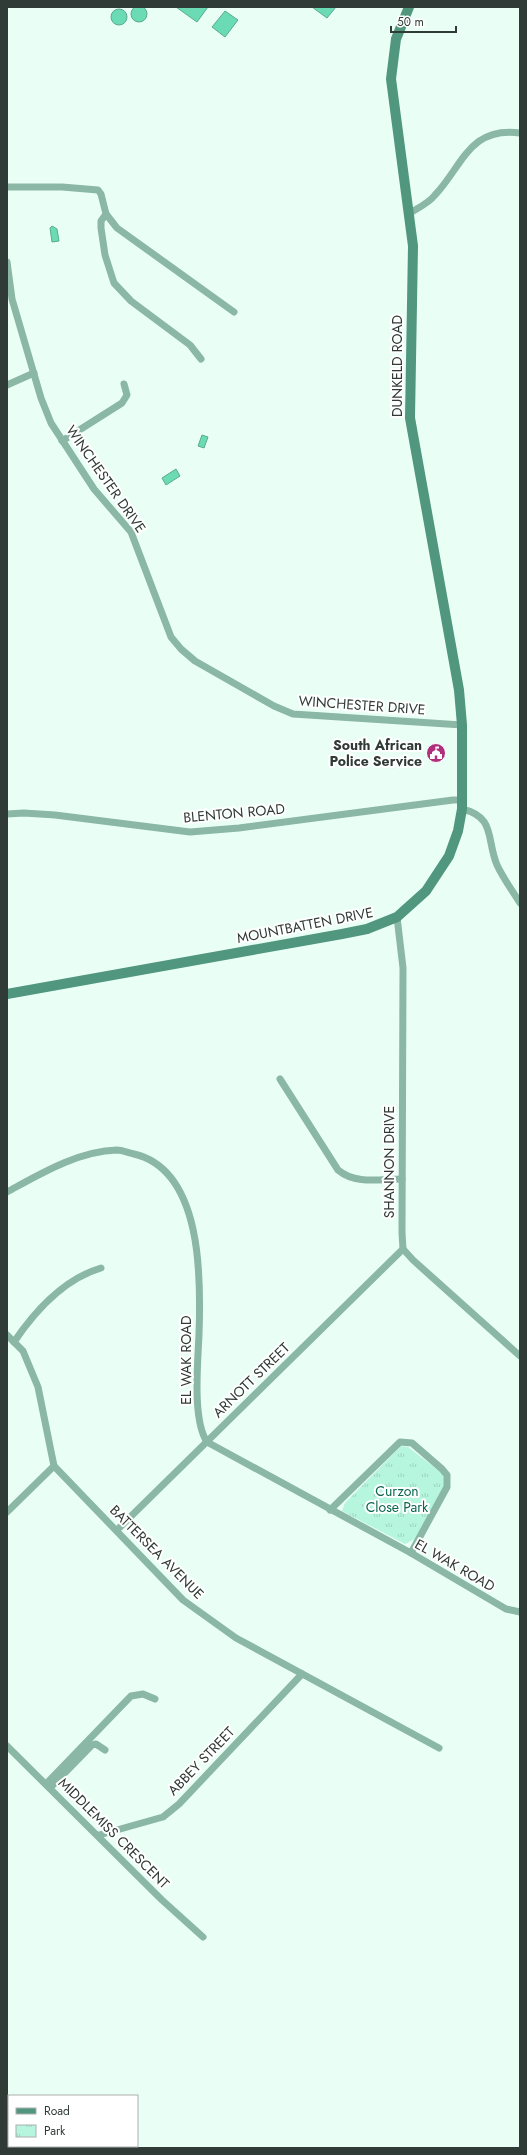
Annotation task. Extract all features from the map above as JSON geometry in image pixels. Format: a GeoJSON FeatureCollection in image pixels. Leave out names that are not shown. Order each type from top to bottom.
{"type":"FeatureCollection","features":[{"type":"Feature","properties":{"kind":"main road","name":"DUNKELD ROAD"},"geometry":{"type":"LineString","coordinates":[[409,7],[396,39],[391,79],[410,214],[413,246],[410,418],[456,668],[462,725]]}},
{"type":"Feature","properties":{"kind":"main road","name":"MOUNTBATTEN DRIVE"},"geometry":{"type":"LineString","coordinates":[[7,994],[367,929],[396,917],[426,892],[444,866],[458,831],[462,804],[462,725]]}},
{"type":"Feature","properties":{"kind":"street"},"geometry":{"type":"LineString","coordinates":[[410,214],[435,196],[464,154],[473,146],[483,139],[494,136],[520,134]]}},
{"type":"Feature","properties":{"kind":"street"},"geometry":{"type":"LineString","coordinates":[[7,187],[62,186],[98,190],[101,194],[106,214],[117,228],[234,312]]}},
{"type":"Feature","properties":{"kind":"street"},"geometry":{"type":"LineString","coordinates":[[106,214],[101,221],[101,228],[105,255],[114,283],[131,301],[190,344],[201,359]]}},
{"type":"Feature","properties":{"kind":"street","name":"WINCHESTER DRIVE"},"geometry":{"type":"LineString","coordinates":[[7,262],[12,299],[34,373],[51,423],[94,489],[130,532],[171,637],[181,649],[195,661],[274,706],[293,714],[462,725]]}},
{"type":"Feature","properties":{"kind":"street"},"geometry":{"type":"LineString","coordinates":[[7,385],[34,373]]}},
{"type":"Feature","properties":{"kind":"street"},"geometry":{"type":"LineString","coordinates":[[62,441],[122,403],[127,395],[124,384]]}},
{"type":"Feature","properties":{"kind":"street","name":"BLENTON ROAD"},"geometry":{"type":"LineString","coordinates":[[7,814],[24,813],[55,815],[190,832],[239,828],[453,800],[462,804]]}},
{"type":"Feature","properties":{"kind":"street"},"geometry":{"type":"LineString","coordinates":[[462,804],[475,812],[486,823],[497,864],[520,903]]}},
{"type":"Feature","properties":{"kind":"street","name":"SHANNON DRIVE"},"geometry":{"type":"LineString","coordinates":[[396,917],[403,968],[403,1249]]}},
{"type":"Feature","properties":{"kind":"street"},"geometry":{"type":"LineString","coordinates":[[280,1079],[338,1170],[347,1177],[356,1180],[402,1179]]}},
{"type":"Feature","properties":{"kind":"street","name":"EL WAK ROAD"},"geometry":{"type":"LineString","coordinates":[[7,1192],[48,1170],[90,1155],[118,1150],[141,1156],[154,1162],[172,1178],[186,1204],[197,1248],[199,1329],[197,1393],[202,1435],[207,1442],[411,1553],[506,1609],[520,1612]]}},
{"type":"Feature","properties":{"kind":"street"},"geometry":{"type":"LineString","coordinates":[[403,1249],[413,1260],[520,1356]]}},
{"type":"Feature","properties":{"kind":"street","name":"ARNOTT STREET"},"geometry":{"type":"LineString","coordinates":[[117,1530],[403,1249]]}},
{"type":"Feature","properties":{"kind":"street"},"geometry":{"type":"LineString","coordinates":[[14,1342],[49,1299],[83,1276],[101,1268]]}},
{"type":"Feature","properties":{"kind":"street"},"geometry":{"type":"LineString","coordinates":[[7,1335],[23,1352],[38,1387],[54,1466],[7,1512]]}},
{"type":"Feature","properties":{"kind":"street"},"geometry":{"type":"LineString","coordinates":[[330,1510],[400,1442],[412,1444],[442,1469],[447,1475],[448,1487],[411,1553]]}},
{"type":"Feature","properties":{"kind":"street","name":"BATTERSEA AVENUE"},"geometry":{"type":"LineString","coordinates":[[54,1466],[183,1600],[236,1638],[439,1748]]}},
{"type":"Feature","properties":{"kind":"street","name":"ABBEY STREET"},"geometry":{"type":"LineString","coordinates":[[99,1836],[163,1817],[179,1804],[302,1674]]}},
{"type":"Feature","properties":{"kind":"street"},"geometry":{"type":"LineString","coordinates":[[48,1786],[131,1696],[143,1694],[155,1699]]}},
{"type":"Feature","properties":{"kind":"street"},"geometry":{"type":"LineString","coordinates":[[48,1786],[92,1745],[96,1744],[106,1750]]}},
{"type":"Feature","properties":{"kind":"street","name":"MIDDLEMISS CRESCENT"},"geometry":{"type":"LineString","coordinates":[[7,1746],[162,1900],[203,1937]]}},
{"type":"Feature","properties":{"kind":"green space","name":"Curzon Close Park"},"geometry":{"type":"Polygon","coordinates":[[[401,1446],[408,1447],[443,1474],[445,1485],[415,1539],[405,1544],[342,1511],[345,1503],[401,1446]]]}},
{"type":"Feature","properties":{"kind":"shaded area"},"geometry":{"type":"Polygon","coordinates":[[[139,6],[146,11],[147,14],[142,21],[139,22],[132,17],[131,14],[136,7],[139,6]]]}},
{"type":"Feature","properties":{"kind":"shaded area"},"geometry":{"type":"Polygon","coordinates":[[[176,7],[208,7],[197,22],[176,7]]]}},
{"type":"Feature","properties":{"kind":"shaded area"},"geometry":{"type":"Polygon","coordinates":[[[312,7],[336,7],[327,18],[312,7]]]}},
{"type":"Feature","properties":{"kind":"shaded area"},"geometry":{"type":"Polygon","coordinates":[[[119,9],[126,14],[127,17],[122,24],[119,25],[112,20],[111,17],[116,10],[119,9]]]}},
{"type":"Feature","properties":{"kind":"shaded area"},"geometry":{"type":"Polygon","coordinates":[[[225,11],[238,20],[225,37],[212,27],[225,11]]]}},
{"type":"Feature","properties":{"kind":"shaded area"},"geometry":{"type":"Polygon","coordinates":[[[52,226],[57,229],[59,241],[52,242],[50,228],[52,226]]]}},
{"type":"Feature","properties":{"kind":"shaded area"},"geometry":{"type":"Polygon","coordinates":[[[202,435],[208,437],[204,448],[198,446],[202,435]]]}},
{"type":"Feature","properties":{"kind":"shaded area"},"geometry":{"type":"Polygon","coordinates":[[[176,469],[180,476],[166,485],[162,478],[176,469]]]}},
{"type":"Feature","properties":{"kind":"place","name":"South African Police Service"},"geometry":{"type":"Point","coordinates":[436,753]}}]}
